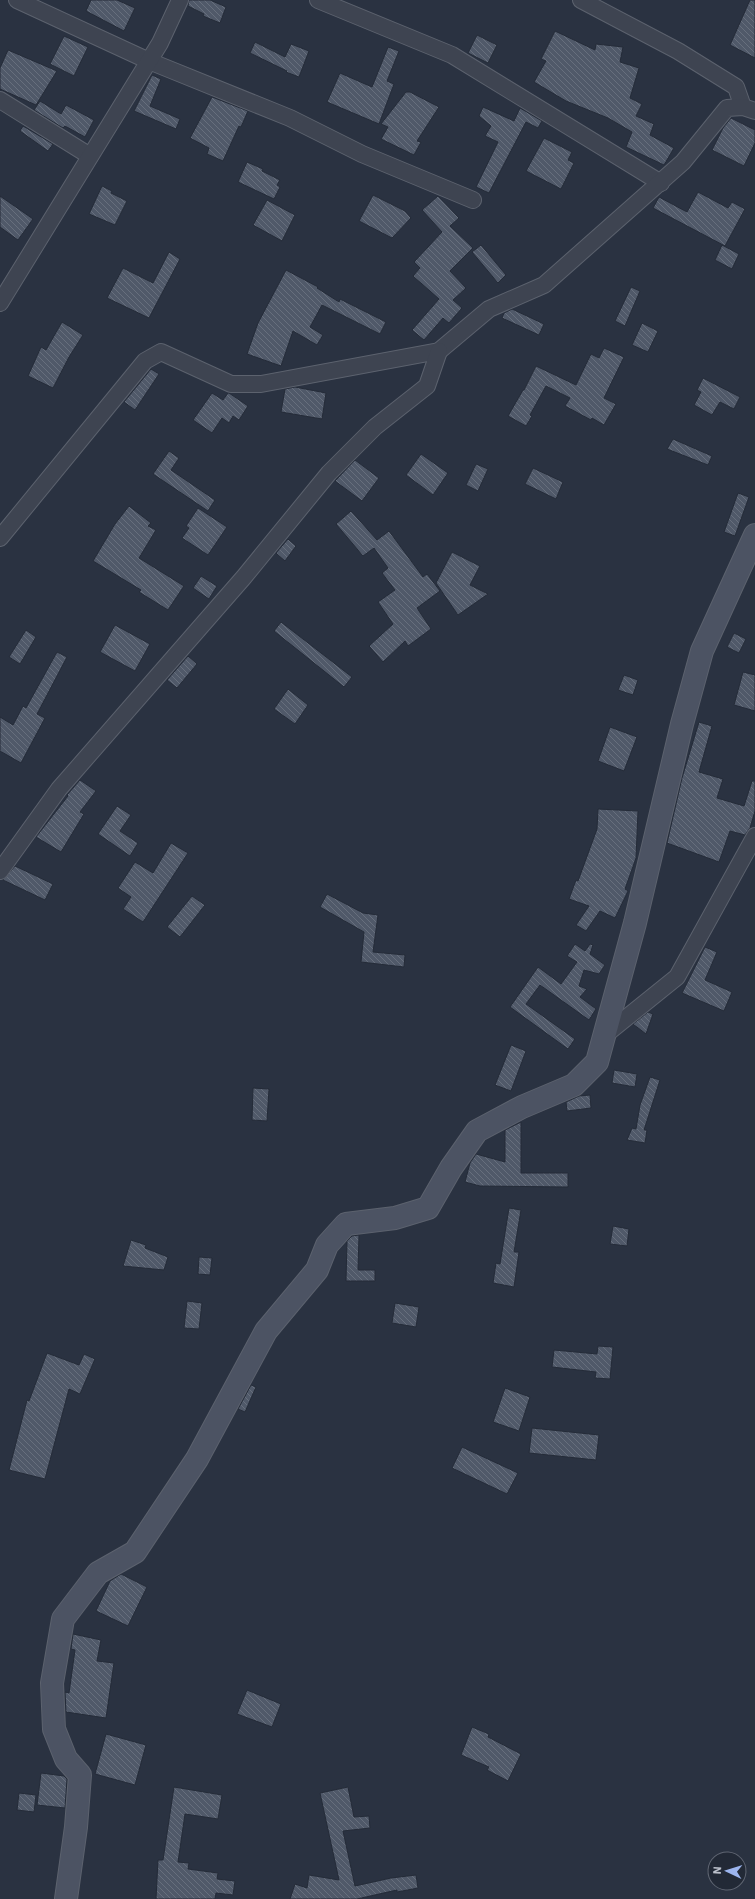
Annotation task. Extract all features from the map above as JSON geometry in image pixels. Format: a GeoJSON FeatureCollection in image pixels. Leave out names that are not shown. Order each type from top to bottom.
{"type":"FeatureCollection","features":[{"type":"Feature","properties":{"kind":"street"},"geometry":{"type":"LineString","coordinates":[[17,0],[149,61],[290,118],[362,154],[474,200]]}},
{"type":"Feature","properties":{"kind":"street"},"geometry":{"type":"LineString","coordinates":[[0,303],[149,61],[180,0]]}},
{"type":"Feature","properties":{"kind":"street"},"geometry":{"type":"LineString","coordinates":[[318,0],[452,55],[661,183]]}},
{"type":"Feature","properties":{"kind":"street"},"geometry":{"type":"LineString","coordinates":[[581,0],[678,51],[736,87],[749,109]]}},
{"type":"Feature","properties":{"kind":"street"},"geometry":{"type":"LineString","coordinates":[[0,100],[90,156]]}},
{"type":"Feature","properties":{"kind":"street"},"geometry":{"type":"LineString","coordinates":[[0,538],[145,361],[161,352],[231,384],[261,384],[439,351],[489,309],[544,284],[661,183],[683,162],[727,108],[749,109]]}},
{"type":"Feature","properties":{"kind":"street"},"geometry":{"type":"LineString","coordinates":[[0,871],[59,789],[244,577],[329,472],[376,427],[427,386],[439,351]]}},
{"type":"Feature","properties":{"kind":"street"},"geometry":{"type":"LineString","coordinates":[[66,1899],[76,1827],[80,1775],[66,1759],[54,1729],[52,1683],[63,1619],[98,1573],[135,1552],[197,1459],[266,1331],[317,1270],[327,1245],[346,1224],[395,1218],[428,1208],[451,1168],[477,1131],[522,1108],[574,1085],[598,1062],[635,923],[702,651],[755,535]]}},
{"type":"Feature","properties":{"kind":"street"},"geometry":{"type":"LineString","coordinates":[[605,1035],[677,977],[755,836]]}},
{"type":"Feature","properties":{"kind":"building"},"geometry":{"type":"Polygon","coordinates":[[[91,0],[117,0],[135,8],[124,31],[86,11],[91,0]]]}},
{"type":"Feature","properties":{"kind":"building"},"geometry":{"type":"Polygon","coordinates":[[[189,0],[210,0],[226,7],[220,23],[203,16],[204,14],[188,6],[189,0]]]}},
{"type":"Feature","properties":{"kind":"building"},"geometry":{"type":"Polygon","coordinates":[[[750,0],[755,0],[755,58],[730,45],[750,0]]]}},
{"type":"Feature","properties":{"kind":"building"},"geometry":{"type":"Polygon","coordinates":[[[555,31],[595,50],[596,44],[623,47],[620,62],[639,68],[630,98],[642,104],[636,116],[654,124],[650,135],[674,148],[664,165],[626,147],[632,132],[608,118],[566,101],[534,82],[546,61],[541,59],[555,31]]]}},
{"type":"Feature","properties":{"kind":"building"},"geometry":{"type":"Polygon","coordinates":[[[477,35],[497,45],[488,63],[468,53],[477,35]]]}},
{"type":"Feature","properties":{"kind":"building"},"geometry":{"type":"Polygon","coordinates":[[[64,36],[88,47],[74,76],[50,64],[64,36]]]}},
{"type":"Feature","properties":{"kind":"building"},"geometry":{"type":"Polygon","coordinates":[[[255,42],[285,57],[291,44],[309,51],[299,77],[286,72],[287,71],[250,53],[255,42]]]}},
{"type":"Feature","properties":{"kind":"building"},"geometry":{"type":"Polygon","coordinates":[[[388,47],[399,51],[387,81],[394,84],[379,124],[327,102],[340,73],[372,87],[388,47]]]}},
{"type":"Feature","properties":{"kind":"building"},"geometry":{"type":"Polygon","coordinates":[[[8,50],[57,71],[36,105],[0,89],[0,68],[8,50]]]}},
{"type":"Feature","properties":{"kind":"building"},"geometry":{"type":"Polygon","coordinates":[[[152,75],[161,79],[150,106],[180,119],[176,129],[134,111],[152,75]]]}},
{"type":"Feature","properties":{"kind":"building"},"geometry":{"type":"Polygon","coordinates":[[[406,92],[410,92],[439,107],[417,141],[421,142],[414,155],[381,139],[388,127],[381,124],[406,92]]]}},
{"type":"Feature","properties":{"kind":"building"},"geometry":{"type":"Polygon","coordinates":[[[212,97],[248,111],[241,127],[239,126],[223,161],[207,154],[209,148],[190,138],[212,97]]]}},
{"type":"Feature","properties":{"kind":"building"},"geometry":{"type":"Polygon","coordinates":[[[40,101],[61,114],[66,105],[94,120],[85,137],[65,126],[63,128],[34,110],[40,101]]]}},
{"type":"Feature","properties":{"kind":"building"},"geometry":{"type":"Polygon","coordinates":[[[483,107],[514,121],[520,108],[542,121],[538,128],[526,122],[489,193],[476,187],[498,142],[485,136],[491,126],[479,116],[483,107]]]}},
{"type":"Feature","properties":{"kind":"building"},"geometry":{"type":"Polygon","coordinates":[[[731,118],[755,130],[755,143],[744,166],[712,150],[723,128],[731,118]]]}},
{"type":"Feature","properties":{"kind":"building"},"geometry":{"type":"Polygon","coordinates":[[[23,126],[53,144],[48,151],[20,131],[23,126]]]}},
{"type":"Feature","properties":{"kind":"building"},"geometry":{"type":"Polygon","coordinates":[[[544,138],[572,152],[568,160],[574,163],[561,189],[526,171],[544,138]]]}},
{"type":"Feature","properties":{"kind":"building"},"geometry":{"type":"Polygon","coordinates":[[[247,162],[263,169],[262,171],[280,180],[277,185],[280,187],[274,199],[238,182],[247,162]]]}},
{"type":"Feature","properties":{"kind":"building"},"geometry":{"type":"Polygon","coordinates":[[[102,186],[112,191],[111,193],[127,201],[115,225],[89,214],[102,186]]]}},
{"type":"Feature","properties":{"kind":"building"},"geometry":{"type":"Polygon","coordinates":[[[698,192],[728,208],[732,202],[745,209],[725,246],[653,208],[659,197],[687,212],[698,192]]]}},
{"type":"Feature","properties":{"kind":"building"},"geometry":{"type":"Polygon","coordinates":[[[373,195],[405,211],[411,218],[392,238],[359,221],[373,195]]]}},
{"type":"Feature","properties":{"kind":"building"},"geometry":{"type":"Polygon","coordinates":[[[0,196],[33,219],[18,240],[0,227],[0,196]]]}},
{"type":"Feature","properties":{"kind":"building"},"geometry":{"type":"Polygon","coordinates":[[[438,196],[459,218],[450,226],[473,248],[450,271],[466,288],[453,300],[462,308],[449,323],[443,318],[424,340],[412,330],[439,299],[413,276],[420,268],[414,262],[442,232],[422,210],[438,196]]]}},
{"type":"Feature","properties":{"kind":"building"},"geometry":{"type":"Polygon","coordinates":[[[267,200],[295,215],[282,241],[253,225],[267,200]]]}},
{"type":"Feature","properties":{"kind":"building"},"geometry":{"type":"Polygon","coordinates":[[[481,245],[506,275],[498,283],[472,252],[481,245]]]}},
{"type":"Feature","properties":{"kind":"building"},"geometry":{"type":"Polygon","coordinates":[[[722,245],[739,254],[732,269],[715,260],[722,245]]]}},
{"type":"Feature","properties":{"kind":"building"},"geometry":{"type":"Polygon","coordinates":[[[169,252],[180,259],[149,318],[107,298],[123,268],[153,283],[169,252]]]}},
{"type":"Feature","properties":{"kind":"building"},"geometry":{"type":"Polygon","coordinates":[[[286,270],[318,287],[317,288],[339,302],[340,299],[386,322],[380,334],[322,305],[310,327],[323,335],[317,345],[293,331],[281,366],[247,354],[258,323],[286,270]]]}},
{"type":"Feature","properties":{"kind":"building"},"geometry":{"type":"Polygon","coordinates":[[[631,287],[640,291],[625,326],[615,321],[631,287]]]}},
{"type":"Feature","properties":{"kind":"building"},"geometry":{"type":"Polygon","coordinates":[[[512,309],[544,324],[539,335],[502,318],[504,313],[512,309]]]}},
{"type":"Feature","properties":{"kind":"building"},"geometry":{"type":"Polygon","coordinates":[[[62,322],[83,335],[69,357],[53,388],[28,376],[41,347],[46,350],[62,322]]]}},
{"type":"Feature","properties":{"kind":"building"},"geometry":{"type":"Polygon","coordinates":[[[642,323],[658,331],[648,352],[632,345],[642,323]]]}},
{"type":"Feature","properties":{"kind":"building"},"geometry":{"type":"Polygon","coordinates":[[[604,348],[624,357],[604,398],[616,404],[604,425],[565,406],[570,398],[546,386],[530,415],[532,416],[526,426],[508,416],[524,390],[536,366],[576,385],[591,354],[599,358],[604,348]]]}},
{"type":"Feature","properties":{"kind":"building"},"geometry":{"type":"Polygon","coordinates":[[[151,369],[159,374],[135,410],[124,402],[151,369]]]}},
{"type":"Feature","properties":{"kind":"building"},"geometry":{"type":"Polygon","coordinates":[[[703,378],[740,397],[734,409],[720,402],[712,415],[694,405],[701,392],[697,390],[703,378]]]}},
{"type":"Feature","properties":{"kind":"building"},"geometry":{"type":"Polygon","coordinates":[[[295,387],[326,393],[322,419],[281,412],[285,389],[295,387]]]}},
{"type":"Feature","properties":{"kind":"building"},"geometry":{"type":"Polygon","coordinates":[[[212,393],[223,400],[229,393],[248,406],[239,420],[233,416],[229,423],[222,418],[212,433],[193,420],[212,393]]]}},
{"type":"Feature","properties":{"kind":"building"},"geometry":{"type":"Polygon","coordinates":[[[673,439],[712,456],[708,465],[667,449],[673,439]]]}},
{"type":"Feature","properties":{"kind":"building"},"geometry":{"type":"Polygon","coordinates":[[[169,451],[179,458],[171,470],[215,500],[208,511],[153,474],[169,451]]]}},
{"type":"Feature","properties":{"kind":"building"},"geometry":{"type":"Polygon","coordinates":[[[421,454],[448,473],[433,495],[406,475],[421,454]]]}},
{"type":"Feature","properties":{"kind":"building"},"geometry":{"type":"Polygon","coordinates":[[[355,460],[379,478],[362,501],[335,481],[355,460]]]}},
{"type":"Feature","properties":{"kind":"building"},"geometry":{"type":"Polygon","coordinates":[[[476,464],[488,469],[478,491],[466,485],[476,464]]]}},
{"type":"Feature","properties":{"kind":"building"},"geometry":{"type":"Polygon","coordinates":[[[533,468],[563,482],[556,499],[525,484],[533,468]]]}},
{"type":"Feature","properties":{"kind":"building"},"geometry":{"type":"Polygon","coordinates":[[[738,493],[749,497],[735,536],[724,532],[738,493]]]}},
{"type":"Feature","properties":{"kind":"building"},"geometry":{"type":"Polygon","coordinates":[[[129,506],[151,523],[148,526],[156,530],[139,558],[184,586],[168,610],[139,592],[141,590],[93,561],[115,524],[129,506]]]}},
{"type":"Feature","properties":{"kind":"building"},"geometry":{"type":"Polygon","coordinates":[[[198,508],[227,527],[208,555],[182,538],[189,528],[186,526],[198,508]]]}},
{"type":"Feature","properties":{"kind":"building"},"geometry":{"type":"Polygon","coordinates":[[[351,511],[377,540],[389,531],[423,577],[427,574],[440,591],[417,608],[431,629],[408,646],[405,641],[383,662],[369,646],[393,624],[378,602],[395,590],[382,573],[388,568],[374,548],[363,556],[336,524],[351,511]]]}},
{"type":"Feature","properties":{"kind":"building"},"geometry":{"type":"Polygon","coordinates":[[[288,539],[296,546],[285,561],[276,553],[288,539]]]}},
{"type":"Feature","properties":{"kind":"building"},"geometry":{"type":"Polygon","coordinates":[[[452,552],[480,566],[470,585],[488,594],[458,615],[436,583],[452,552]]]}},
{"type":"Feature","properties":{"kind":"building"},"geometry":{"type":"Polygon","coordinates":[[[201,576],[217,586],[209,599],[193,588],[201,576]]]}},
{"type":"Feature","properties":{"kind":"building"},"geometry":{"type":"Polygon","coordinates":[[[281,622],[352,677],[344,687],[274,631],[281,622]]]}},
{"type":"Feature","properties":{"kind":"building"},"geometry":{"type":"Polygon","coordinates":[[[115,625],[150,644],[135,671],[100,652],[115,625]]]}},
{"type":"Feature","properties":{"kind":"building"},"geometry":{"type":"Polygon","coordinates":[[[26,630],[36,637],[20,664],[9,657],[26,630]]]}},
{"type":"Feature","properties":{"kind":"building"},"geometry":{"type":"Polygon","coordinates":[[[734,633],[746,639],[739,653],[727,647],[734,633]]]}},
{"type":"Feature","properties":{"kind":"building"},"geometry":{"type":"Polygon","coordinates":[[[57,652],[67,657],[37,714],[45,718],[21,763],[0,751],[0,717],[13,725],[23,706],[26,708],[57,652]]]}},
{"type":"Feature","properties":{"kind":"building"},"geometry":{"type":"Polygon","coordinates":[[[188,656],[197,664],[177,688],[167,680],[188,656]]]}},
{"type":"Feature","properties":{"kind":"building"},"geometry":{"type":"Polygon","coordinates":[[[743,672],[755,675],[755,711],[734,705],[743,672]]]}},
{"type":"Feature","properties":{"kind":"building"},"geometry":{"type":"Polygon","coordinates":[[[624,675],[638,680],[633,695],[618,690],[624,675]]]}},
{"type":"Feature","properties":{"kind":"building"},"geometry":{"type":"Polygon","coordinates":[[[288,689],[308,705],[295,724],[274,709],[288,689]]]}},
{"type":"Feature","properties":{"kind":"building"},"geometry":{"type":"Polygon","coordinates":[[[699,722],[712,726],[699,772],[723,779],[717,798],[744,806],[752,781],[755,781],[755,811],[750,828],[745,835],[730,831],[719,862],[667,843],[682,778],[699,722]]]}},
{"type":"Feature","properties":{"kind":"building"},"geometry":{"type":"Polygon","coordinates":[[[610,727],[637,737],[624,771],[598,761],[610,727]]]}},
{"type":"Feature","properties":{"kind":"building"},"geometry":{"type":"Polygon","coordinates":[[[80,780],[96,791],[80,812],[84,814],[61,852],[36,837],[80,780]]]}},
{"type":"Feature","properties":{"kind":"building"},"geometry":{"type":"Polygon","coordinates":[[[117,806],[131,815],[120,831],[138,843],[130,856],[98,834],[117,806]]]}},
{"type":"Feature","properties":{"kind":"building"},"geometry":{"type":"Polygon","coordinates":[[[598,809],[638,811],[636,858],[625,889],[628,891],[615,918],[600,911],[586,931],[576,925],[589,906],[569,899],[576,880],[578,881],[597,829],[598,809]]]}},
{"type":"Feature","properties":{"kind":"building"},"geometry":{"type":"Polygon","coordinates":[[[171,843],[188,853],[143,922],[123,909],[131,897],[118,888],[135,862],[153,873],[171,843]]]}},
{"type":"Feature","properties":{"kind":"building"},"geometry":{"type":"Polygon","coordinates":[[[15,866],[53,884],[45,900],[3,880],[15,866]]]}},
{"type":"Feature","properties":{"kind":"building"},"geometry":{"type":"Polygon","coordinates":[[[327,894],[363,913],[378,915],[373,952],[405,955],[404,967],[361,962],[364,932],[320,907],[327,894]]]}},
{"type":"Feature","properties":{"kind":"building"},"geometry":{"type":"Polygon","coordinates":[[[192,896],[205,905],[180,937],[167,927],[192,896]]]}},
{"type":"Feature","properties":{"kind":"building"},"geometry":{"type":"Polygon","coordinates":[[[575,944],[585,951],[590,944],[593,945],[590,954],[605,965],[599,974],[584,970],[579,986],[587,989],[580,997],[596,1009],[589,1020],[540,985],[526,1004],[575,1039],[568,1049],[510,1007],[538,967],[561,984],[577,962],[567,956],[575,944]]]}},
{"type":"Feature","properties":{"kind":"building"},"geometry":{"type":"Polygon","coordinates":[[[705,947],[717,952],[705,980],[732,992],[724,1011],[682,993],[705,947]]]}},
{"type":"Feature","properties":{"kind":"building"},"geometry":{"type":"Polygon","coordinates":[[[648,1012],[653,1014],[646,1034],[633,1024],[648,1012]]]}},
{"type":"Feature","properties":{"kind":"building"},"geometry":{"type":"Polygon","coordinates":[[[511,1045],[526,1051],[511,1091],[495,1085],[511,1045]]]}},
{"type":"Feature","properties":{"kind":"building"},"geometry":{"type":"Polygon","coordinates":[[[614,1070],[637,1074],[635,1087],[612,1083],[614,1070]]]}},
{"type":"Feature","properties":{"kind":"building"},"geometry":{"type":"Polygon","coordinates":[[[650,1077],[660,1080],[644,1130],[647,1130],[645,1143],[627,1140],[632,1128],[636,1129],[640,1105],[650,1077]]]}},
{"type":"Feature","properties":{"kind":"building"},"geometry":{"type":"Polygon","coordinates":[[[253,1088],[269,1089],[267,1121],[252,1120],[253,1088]]]}},
{"type":"Feature","properties":{"kind":"building"},"geometry":{"type":"Polygon","coordinates":[[[590,1095],[591,1108],[567,1111],[566,1102],[579,1096],[590,1095]]]}},
{"type":"Feature","properties":{"kind":"building"},"geometry":{"type":"Polygon","coordinates":[[[521,1122],[521,1173],[568,1173],[568,1187],[480,1186],[465,1182],[470,1163],[476,1154],[505,1162],[505,1130],[521,1122]]]}},
{"type":"Feature","properties":{"kind":"building"},"geometry":{"type":"Polygon","coordinates":[[[509,1208],[521,1210],[514,1252],[519,1252],[514,1287],[493,1283],[496,1263],[500,1264],[509,1208]]]}},
{"type":"Feature","properties":{"kind":"building"},"geometry":{"type":"Polygon","coordinates":[[[613,1226],[629,1229],[627,1246],[610,1244],[613,1226]]]}},
{"type":"Feature","properties":{"kind":"building"},"geometry":{"type":"Polygon","coordinates":[[[359,1235],[358,1270],[375,1270],[375,1281],[346,1281],[347,1241],[352,1236],[359,1235]]]}},
{"type":"Feature","properties":{"kind":"building"},"geometry":{"type":"Polygon","coordinates":[[[131,1240],[146,1245],[145,1248],[168,1257],[164,1270],[123,1266],[131,1240]]]}},
{"type":"Feature","properties":{"kind":"building"},"geometry":{"type":"Polygon","coordinates":[[[199,1257],[212,1258],[210,1275],[198,1274],[199,1257]]]}},
{"type":"Feature","properties":{"kind":"building"},"geometry":{"type":"Polygon","coordinates":[[[187,1301],[202,1303],[199,1329],[184,1328],[187,1301]]]}},
{"type":"Feature","properties":{"kind":"building"},"geometry":{"type":"Polygon","coordinates":[[[395,1303],[419,1307],[416,1327],[392,1323],[395,1303]]]}},
{"type":"Feature","properties":{"kind":"building"},"geometry":{"type":"Polygon","coordinates":[[[598,1346],[613,1347],[610,1379],[595,1378],[596,1372],[552,1367],[554,1350],[597,1354],[598,1346]]]}},
{"type":"Feature","properties":{"kind":"building"},"geometry":{"type":"Polygon","coordinates":[[[47,1353],[79,1365],[84,1354],[95,1359],[80,1394],[69,1389],[45,1479],[9,1470],[27,1400],[29,1401],[47,1353]]]}},
{"type":"Feature","properties":{"kind":"building"},"geometry":{"type":"Polygon","coordinates":[[[251,1385],[256,1387],[245,1412],[238,1409],[251,1385]]]}},
{"type":"Feature","properties":{"kind":"building"},"geometry":{"type":"Polygon","coordinates":[[[505,1388],[530,1397],[519,1431],[493,1422],[505,1388]]]}},
{"type":"Feature","properties":{"kind":"building"},"geometry":{"type":"Polygon","coordinates":[[[532,1428],[599,1435],[596,1460],[529,1453],[532,1428]]]}},
{"type":"Feature","properties":{"kind":"building"},"geometry":{"type":"Polygon","coordinates":[[[462,1447],[518,1473],[507,1494],[452,1468],[462,1447]]]}},
{"type":"Feature","properties":{"kind":"building"},"geometry":{"type":"Polygon","coordinates":[[[121,1574],[147,1587],[128,1626],[96,1611],[110,1581],[121,1574]]]}},
{"type":"Feature","properties":{"kind":"building"},"geometry":{"type":"Polygon","coordinates":[[[73,1634],[101,1640],[97,1661],[114,1663],[106,1718],[66,1712],[65,1692],[69,1693],[75,1650],[71,1649],[73,1634]]]}},
{"type":"Feature","properties":{"kind":"building"},"geometry":{"type":"Polygon","coordinates":[[[247,1690],[281,1704],[272,1727],[237,1714],[247,1690]]]}},
{"type":"Feature","properties":{"kind":"building"},"geometry":{"type":"Polygon","coordinates":[[[472,1727],[489,1734],[488,1737],[521,1754],[508,1781],[487,1770],[489,1767],[461,1755],[472,1727]]]}},
{"type":"Feature","properties":{"kind":"building"},"geometry":{"type":"Polygon","coordinates":[[[106,1734],[146,1745],[135,1785],[95,1774],[106,1734]]]}},
{"type":"Feature","properties":{"kind":"building"},"geometry":{"type":"Polygon","coordinates":[[[41,1773],[64,1776],[67,1779],[65,1808],[37,1805],[41,1773]]]}},
{"type":"Feature","properties":{"kind":"building"},"geometry":{"type":"Polygon","coordinates":[[[174,1787],[222,1795],[218,1819],[185,1814],[178,1862],[189,1863],[188,1869],[218,1873],[217,1879],[235,1881],[233,1895],[216,1893],[215,1899],[156,1899],[158,1860],[163,1860],[174,1787]]]}},
{"type":"Feature","properties":{"kind":"building"},"geometry":{"type":"Polygon","coordinates":[[[348,1787],[354,1817],[369,1816],[370,1828],[343,1831],[355,1886],[391,1878],[416,1875],[418,1888],[397,1892],[397,1890],[357,1899],[290,1899],[295,1884],[307,1888],[309,1875],[339,1880],[320,1793],[348,1787]]]}},
{"type":"Feature","properties":{"kind":"building"},"geometry":{"type":"Polygon","coordinates":[[[19,1793],[36,1795],[34,1812],[17,1810],[19,1793]]]}}]}
